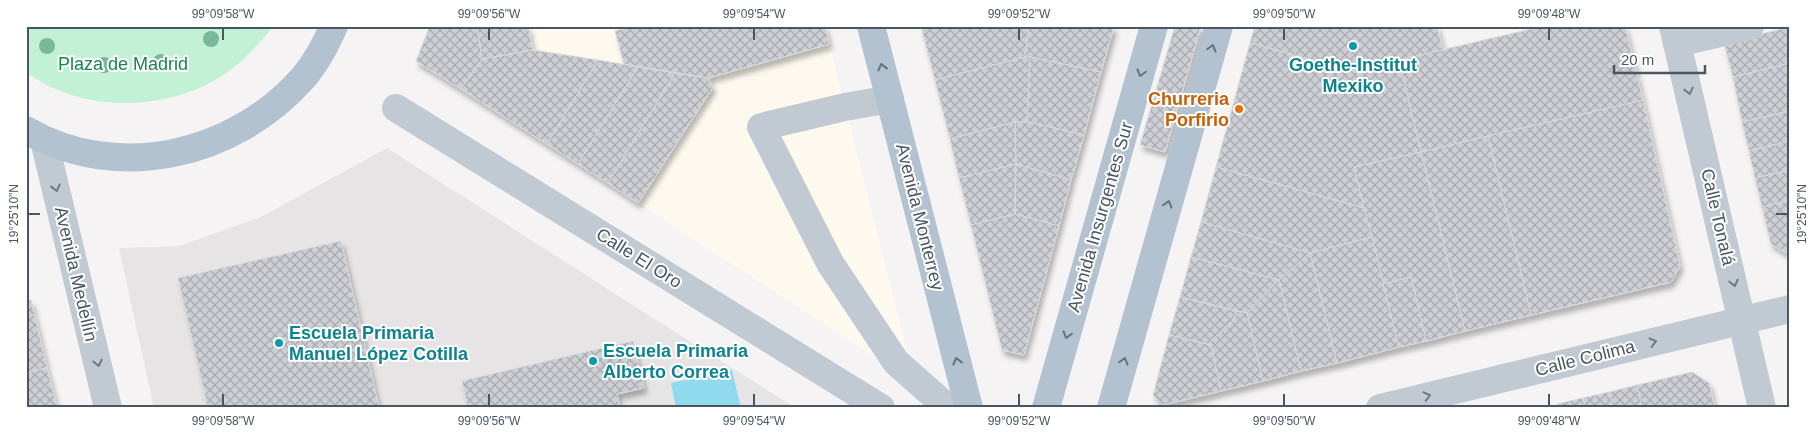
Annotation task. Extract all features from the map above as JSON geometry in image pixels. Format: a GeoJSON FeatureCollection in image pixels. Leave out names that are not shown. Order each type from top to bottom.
{"type":"FeatureCollection","features":[{"type":"Feature","properties":{"kind":"main road"},"geometry":{"type":"LineString","coordinates":[[35,135],[90,154],[137,158],[184,152],[229,136],[269,110],[303,78],[325,46],[334,26]]}},
{"type":"Feature","properties":{"kind":"main road","name":"Avenida Monterrey"},"geometry":{"type":"LineString","coordinates":[[871,26],[969,408]]}},
{"type":"Feature","properties":{"kind":"main road","name":"Avenida Insurgentes Sur"},"geometry":{"type":"LineString","coordinates":[[1046,408],[1154,26]]}},
{"type":"Feature","properties":{"kind":"main road"},"geometry":{"type":"LineString","coordinates":[[1110,408],[1218,26]]}},
{"type":"Feature","properties":{"kind":"street"},"geometry":{"type":"LineString","coordinates":[[1675,34],[1750,26]]}},
{"type":"Feature","properties":{"kind":"street","name":"Calle Tonalá"},"geometry":{"type":"LineString","coordinates":[[1675,34],[1762,408]]}},
{"type":"Feature","properties":{"kind":"street"},"geometry":{"type":"LineString","coordinates":[[890,99],[761,127],[830,263],[896,362],[948,408]]}},
{"type":"Feature","properties":{"kind":"street","name":"Calle El Oro"},"geometry":{"type":"LineString","coordinates":[[396,108],[882,408]]}},
{"type":"Feature","properties":{"kind":"street","name":"Avenida Medellín"},"geometry":{"type":"LineString","coordinates":[[35,135],[108,408]]}},
{"type":"Feature","properties":{"kind":"street","name":"Calle Colima"},"geometry":{"type":"LineString","coordinates":[[1380,408],[1790,309]]}},
{"type":"Feature","properties":{"kind":"shaded area"},"geometry":{"type":"Polygon","coordinates":[[[430,26],[825,26],[908,355],[886,364],[416,61],[430,26]]]}},
{"type":"Feature","properties":{"kind":"shaded area"},"geometry":{"type":"Polygon","coordinates":[[[387,148],[796,408],[154,408],[119,248],[179,246],[261,217],[387,148]]]}},
{"type":"Feature","properties":{"kind":"green space","name":"Plaza de Madrid"},"geometry":{"type":"Polygon","coordinates":[[[26,26],[273,26],[244,59],[227,73],[208,84],[186,93],[163,99],[139,103],[115,103],[91,100],[68,94],[46,85],[26,72],[26,26]]]}},
{"type":"Feature","properties":{"kind":"water"},"geometry":{"type":"Polygon","coordinates":[[[732,370],[741,408],[676,408],[671,383],[732,370]]]}},
{"type":"Feature","properties":{"kind":"building"},"geometry":{"type":"Polygon","coordinates":[[[430,26],[477,26],[482,59],[461,89],[416,61],[430,26]]]}},
{"type":"Feature","properties":{"kind":"building"},"geometry":{"type":"Polygon","coordinates":[[[477,26],[528,26],[533,50],[482,59],[477,26]]]}},
{"type":"Feature","properties":{"kind":"building"},"geometry":{"type":"Polygon","coordinates":[[[634,26],[825,26],[829,44],[708,78],[624,64],[615,31],[634,26]]]}},
{"type":"Feature","properties":{"kind":"building"},"geometry":{"type":"Polygon","coordinates":[[[921,26],[1029,26],[1025,57],[935,80],[921,26]]]}},
{"type":"Feature","properties":{"kind":"building"},"geometry":{"type":"Polygon","coordinates":[[[1029,26],[1114,26],[1101,72],[1025,57],[1029,26]]]}},
{"type":"Feature","properties":{"kind":"building"},"geometry":{"type":"Polygon","coordinates":[[[1175,26],[1201,26],[1165,152],[1140,145],[1175,26]]]}},
{"type":"Feature","properties":{"kind":"building","name":"Goethe-Institut Mexiko"},"geometry":{"type":"Polygon","coordinates":[[[1255,26],[1437,26],[1443,50],[1353,71],[1250,43],[1255,26]]]}},
{"type":"Feature","properties":{"kind":"building"},"geometry":{"type":"Polygon","coordinates":[[[1544,26],[1625,26],[1643,100],[1421,152],[1399,60],[1544,26]]]}},
{"type":"Feature","properties":{"kind":"building"},"geometry":{"type":"Polygon","coordinates":[[[1790,27],[1790,63],[1733,77],[1724,43],[1790,27]]]}},
{"type":"Feature","properties":{"kind":"building"},"geometry":{"type":"Polygon","coordinates":[[[1250,43],[1353,71],[1399,60],[1421,152],[1354,167],[1364,208],[1216,167],[1250,43]]]}},
{"type":"Feature","properties":{"kind":"building"},"geometry":{"type":"Polygon","coordinates":[[[533,50],[598,60],[547,144],[461,89],[482,59],[533,50]]]}},
{"type":"Feature","properties":{"kind":"building"},"geometry":{"type":"Polygon","coordinates":[[[1030,57],[1027,122],[1015,122],[950,139],[935,80],[1030,57]]]}},
{"type":"Feature","properties":{"kind":"building"},"geometry":{"type":"Polygon","coordinates":[[[1030,57],[1101,72],[1084,135],[1027,122],[1030,57]]]}},
{"type":"Feature","properties":{"kind":"building"},"geometry":{"type":"Polygon","coordinates":[[[598,60],[638,67],[578,164],[547,144],[598,60]]]}},
{"type":"Feature","properties":{"kind":"building"},"geometry":{"type":"Polygon","coordinates":[[[1790,63],[1790,111],[1742,122],[1733,77],[1790,63]]]}},
{"type":"Feature","properties":{"kind":"building"},"geometry":{"type":"Polygon","coordinates":[[[638,67],[675,73],[608,183],[578,164],[638,67]]]}},
{"type":"Feature","properties":{"kind":"building"},"geometry":{"type":"Polygon","coordinates":[[[675,73],[708,78],[713,87],[638,203],[608,183],[675,73]]]}},
{"type":"Feature","properties":{"kind":"building"},"geometry":{"type":"Polygon","coordinates":[[[1643,100],[1680,266],[1671,282],[1531,315],[1488,136],[1643,100]]]}},
{"type":"Feature","properties":{"kind":"building"},"geometry":{"type":"Polygon","coordinates":[[[1790,111],[1790,141],[1749,151],[1742,122],[1790,111]]]}},
{"type":"Feature","properties":{"kind":"building"},"geometry":{"type":"Polygon","coordinates":[[[1015,122],[1029,122],[1084,135],[1071,180],[1016,164],[1015,122]]]}},
{"type":"Feature","properties":{"kind":"building"},"geometry":{"type":"Polygon","coordinates":[[[1015,122],[1016,164],[959,178],[950,139],[1015,122]]]}},
{"type":"Feature","properties":{"kind":"building"},"geometry":{"type":"Polygon","coordinates":[[[1488,136],[1531,315],[1465,331],[1421,152],[1488,136]]]}},
{"type":"Feature","properties":{"kind":"building"},"geometry":{"type":"Polygon","coordinates":[[[1790,141],[1790,170],[1755,178],[1749,151],[1790,141]]]}},
{"type":"Feature","properties":{"kind":"building"},"geometry":{"type":"Polygon","coordinates":[[[1421,152],[1465,331],[1426,341],[1411,277],[1383,284],[1354,167],[1421,152]]]}},
{"type":"Feature","properties":{"kind":"building"},"geometry":{"type":"Polygon","coordinates":[[[1016,164],[1015,214],[971,225],[959,178],[1016,164]]]}},
{"type":"Feature","properties":{"kind":"building"},"geometry":{"type":"Polygon","coordinates":[[[1016,164],[1071,180],[1059,226],[1015,214],[1016,164]]]}},
{"type":"Feature","properties":{"kind":"building"},"geometry":{"type":"Polygon","coordinates":[[[1216,167],[1364,208],[1372,237],[1310,253],[1201,222],[1216,167]]]}},
{"type":"Feature","properties":{"kind":"building"},"geometry":{"type":"Polygon","coordinates":[[[1790,170],[1790,200],[1762,207],[1755,178],[1790,170]]]}},
{"type":"Feature","properties":{"kind":"building"},"geometry":{"type":"Polygon","coordinates":[[[1790,200],[1790,253],[1788,254],[1771,244],[1762,207],[1790,200]]]}},
{"type":"Feature","properties":{"kind":"building"},"geometry":{"type":"Polygon","coordinates":[[[1015,214],[1059,226],[1024,355],[1002,350],[971,225],[1015,214]]]}},
{"type":"Feature","properties":{"kind":"building"},"geometry":{"type":"Polygon","coordinates":[[[1201,222],[1310,253],[1279,280],[1191,257],[1201,222]]]}},
{"type":"Feature","properties":{"kind":"building"},"geometry":{"type":"Polygon","coordinates":[[[1372,237],[1399,347],[1337,363],[1310,253],[1372,237]]]}},
{"type":"Feature","properties":{"kind":"building","name":"Escuela Primaria Manuel López Cotilla"},"geometry":{"type":"Polygon","coordinates":[[[341,241],[379,408],[208,408],[178,278],[341,241]]]}},
{"type":"Feature","properties":{"kind":"building"},"geometry":{"type":"Polygon","coordinates":[[[1310,253],[1337,363],[1301,371],[1279,280],[1310,253]]]}},
{"type":"Feature","properties":{"kind":"building"},"geometry":{"type":"Polygon","coordinates":[[[1191,257],[1279,280],[1247,313],[1180,297],[1191,257]]]}},
{"type":"Feature","properties":{"kind":"building"},"geometry":{"type":"Polygon","coordinates":[[[1411,277],[1426,341],[1399,347],[1383,284],[1411,277]]]}},
{"type":"Feature","properties":{"kind":"building"},"geometry":{"type":"Polygon","coordinates":[[[1279,280],[1301,371],[1263,381],[1247,313],[1279,280]]]}},
{"type":"Feature","properties":{"kind":"building"},"geometry":{"type":"Polygon","coordinates":[[[1180,297],[1237,311],[1233,321],[1210,342],[1211,345],[1169,335],[1180,297]]]}},
{"type":"Feature","properties":{"kind":"building"},"geometry":{"type":"Polygon","coordinates":[[[31,300],[47,368],[26,372],[26,301],[31,300]]]}},
{"type":"Feature","properties":{"kind":"building"},"geometry":{"type":"Polygon","coordinates":[[[1237,311],[1247,313],[1263,381],[1221,391],[1210,342],[1233,321],[1237,311]]]}},
{"type":"Feature","properties":{"kind":"building"},"geometry":{"type":"Polygon","coordinates":[[[1169,335],[1211,345],[1221,391],[1163,405],[1153,395],[1169,335]]]}},
{"type":"Feature","properties":{"kind":"building","name":"Escuela Primaria Alberto Correa"},"geometry":{"type":"Polygon","coordinates":[[[633,341],[644,388],[617,394],[620,408],[468,408],[462,381],[633,341]]]}},
{"type":"Feature","properties":{"kind":"building"},"geometry":{"type":"Polygon","coordinates":[[[47,368],[57,408],[26,408],[26,372],[47,368]]]}},
{"type":"Feature","properties":{"kind":"building"},"geometry":{"type":"Polygon","coordinates":[[[1692,372],[1709,383],[1715,408],[1642,408],[1637,385],[1692,372]]]}},
{"type":"Feature","properties":{"kind":"building"},"geometry":{"type":"Polygon","coordinates":[[[1637,385],[1642,408],[1613,408],[1609,392],[1637,385]]]}},
{"type":"Feature","properties":{"kind":"building"},"geometry":{"type":"Polygon","coordinates":[[[1609,392],[1613,408],[1585,408],[1583,398],[1609,392]]]}},
{"type":"Feature","properties":{"kind":"building"},"geometry":{"type":"Polygon","coordinates":[[[1583,398],[1585,408],[1558,408],[1557,404],[1583,398]]]}},
{"type":"Feature","properties":{"kind":"place","name":"Goethe-Institut Mexiko"},"geometry":{"type":"Point","coordinates":[1353,46]}},
{"type":"Feature","properties":{"kind":"place","name":"Churreria Porfirio"},"geometry":{"type":"Point","coordinates":[1239,109]}},
{"type":"Feature","properties":{"kind":"place","name":"Escuela Primaria Manuel López Cotilla"},"geometry":{"type":"Point","coordinates":[279,343]}},
{"type":"Feature","properties":{"kind":"place","name":"Escuela Primaria Alberto Correa"},"geometry":{"type":"Point","coordinates":[593,361]}}]}
